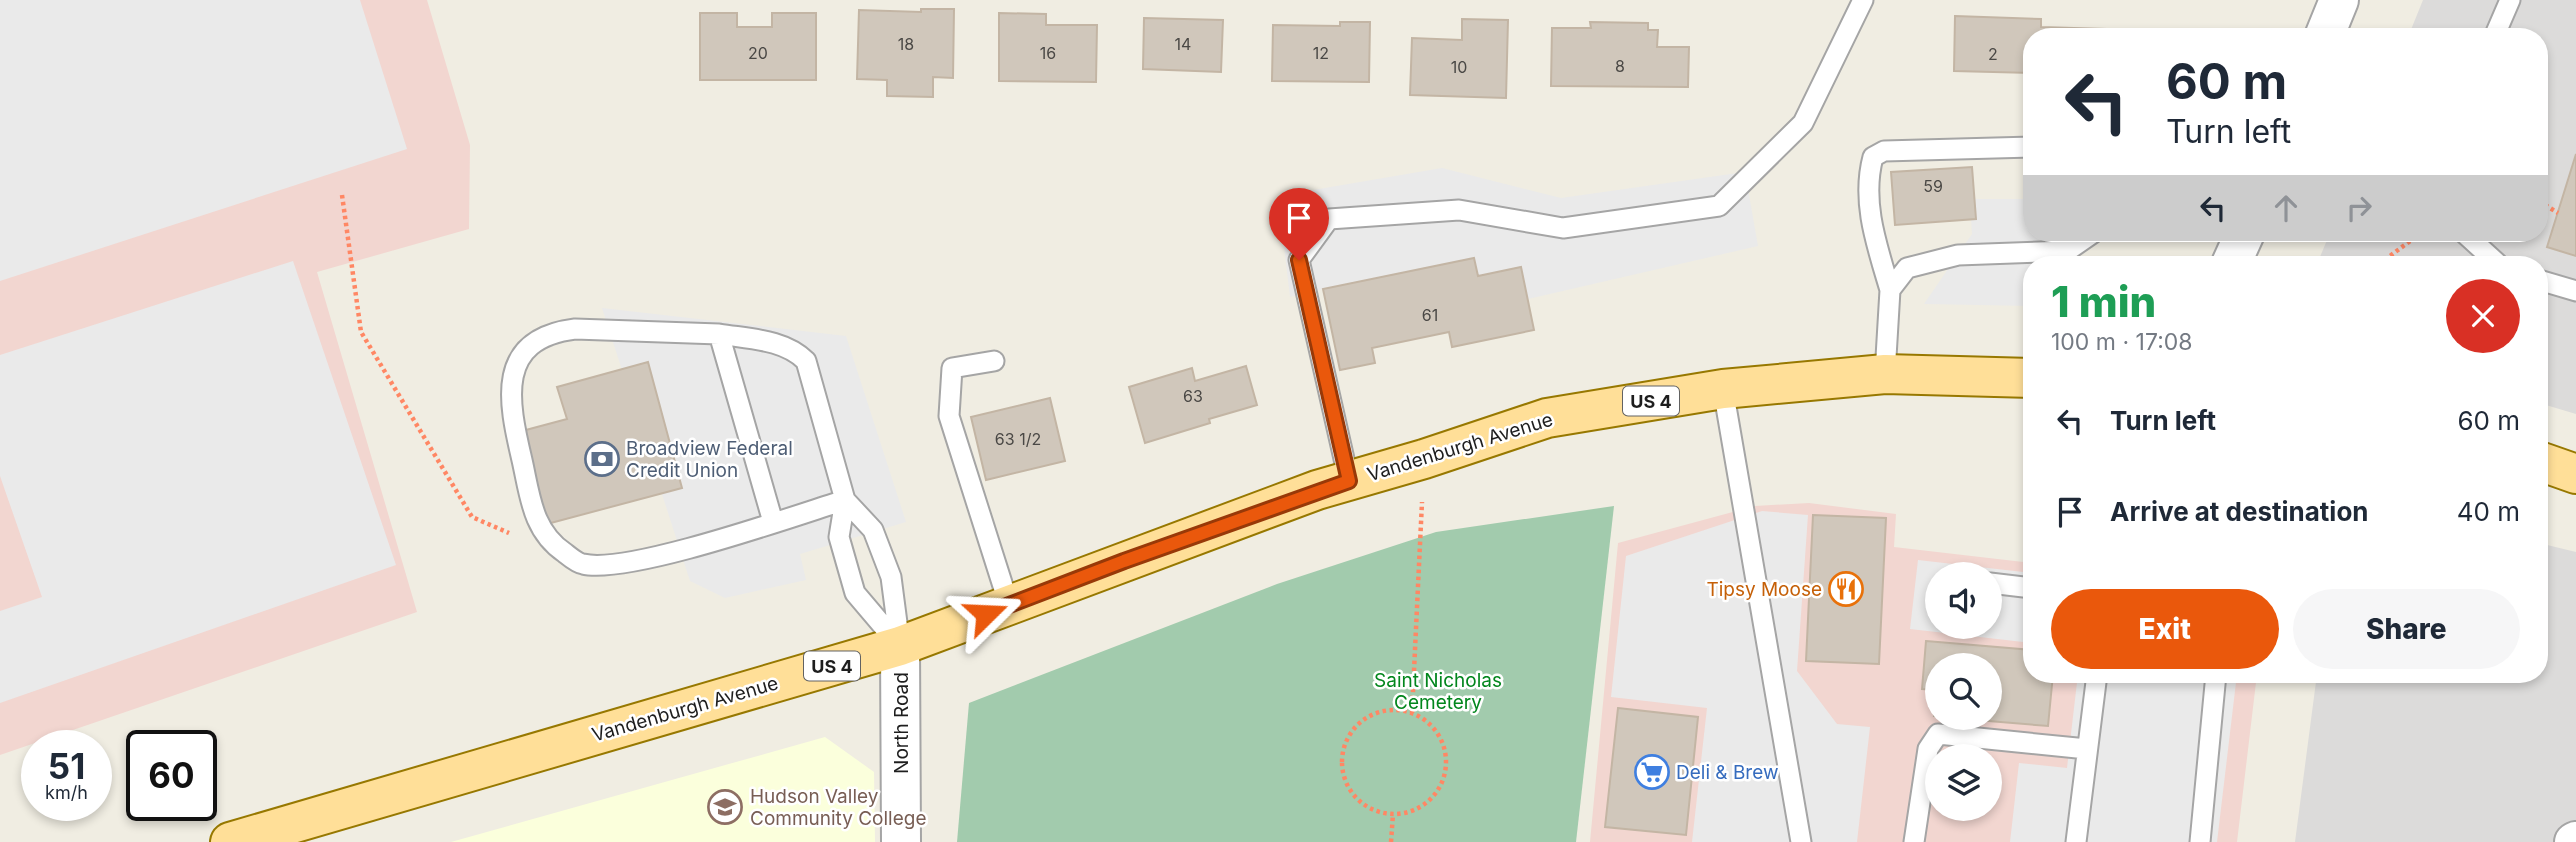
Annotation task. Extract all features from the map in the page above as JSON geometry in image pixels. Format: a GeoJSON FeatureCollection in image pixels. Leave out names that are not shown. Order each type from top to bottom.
{"type":"FeatureCollection","features":[{"type":"Feature","properties":{"kind":"main road","name":"Vandenburgh Avenue"},"geometry":{"type":"LineString","coordinates":[[230,842],[900,646],[1149,551],[1349,481],[1547,418],[1723,389],[1885,374],[2023,378]]}},
{"type":"Feature","properties":{"kind":"main road"},"geometry":{"type":"LineString","coordinates":[[2548,464],[2576,474]]}},
{"type":"Feature","properties":{"kind":"street"},"geometry":{"type":"LineString","coordinates":[[2328,28],[2339,0]]}},
{"type":"Feature","properties":{"kind":"street","name":"North Road"},"geometry":{"type":"LineString","coordinates":[[900,646],[901,842]]}},
{"type":"Feature","properties":{"kind":"lane"},"geometry":{"type":"LineString","coordinates":[[1349,481],[1299,260],[1329,219],[1459,210],[1563,228],[1719,206],[1803,123],[1863,0]]}},
{"type":"Feature","properties":{"kind":"lane"},"geometry":{"type":"LineString","coordinates":[[2498,28],[2510,0]]}},
{"type":"Feature","properties":{"kind":"lane"},"geometry":{"type":"LineString","coordinates":[[1885,374],[1890,290],[1874,236],[1866,187],[1873,157],[1884,151],[2023,146]]}},
{"type":"Feature","properties":{"kind":"lane"},"geometry":{"type":"LineString","coordinates":[[1890,290],[1908,268],[1938,258],[2067,251],[2080,242]]}},
{"type":"Feature","properties":{"kind":"lane"},"geometry":{"type":"LineString","coordinates":[[2475,242],[2489,256]]}},
{"type":"Feature","properties":{"kind":"lane"},"geometry":{"type":"LineString","coordinates":[[2548,283],[2576,291]]}},
{"type":"Feature","properties":{"kind":"lane"},"geometry":{"type":"LineString","coordinates":[[845,500],[634,560],[604,565],[581,564],[554,546],[537,524],[510,411],[510,391],[515,368],[536,339],[553,332],[575,329],[719,334],[796,350],[806,360],[845,500],[839,537],[855,593],[900,646]]}},
{"type":"Feature","properties":{"kind":"lane"},"geometry":{"type":"LineString","coordinates":[[719,334],[773,522]]}},
{"type":"Feature","properties":{"kind":"lane"},"geometry":{"type":"LineString","coordinates":[[994,361],[952,368],[949,416],[1009,605]]}},
{"type":"Feature","properties":{"kind":"lane"},"geometry":{"type":"LineString","coordinates":[[1723,389],[1801,842]]}},
{"type":"Feature","properties":{"kind":"lane"},"geometry":{"type":"LineString","coordinates":[[845,500],[873,530],[891,576],[900,646]]}},
{"type":"Feature","properties":{"kind":"lane"},"geometry":{"type":"LineString","coordinates":[[2002,584],[2023,587]]}},
{"type":"Feature","properties":{"kind":"lane"},"geometry":{"type":"LineString","coordinates":[[2076,842],[2096,683]]}},
{"type":"Feature","properties":{"kind":"lane"},"geometry":{"type":"LineString","coordinates":[[2200,842],[2215,683]]}},
{"type":"Feature","properties":{"kind":"lane"},"geometry":{"type":"LineString","coordinates":[[1914,842],[1928,749],[1938,734],[2087,749]]}},
{"type":"Feature","properties":{"kind":"path"},"geometry":{"type":"LineString","coordinates":[[342,195],[361,332],[471,517],[520,538]]}},
{"type":"Feature","properties":{"kind":"path"},"geometry":{"type":"LineString","coordinates":[[2548,207],[2558,213]]}},
{"type":"Feature","properties":{"kind":"path"},"geometry":{"type":"LineString","coordinates":[[2390,256],[2409,242]]}},
{"type":"Feature","properties":{"kind":"path"},"geometry":{"type":"LineString","coordinates":[[1412,713],[1424,459]]}},
{"type":"Feature","properties":{"kind":"path"},"geometry":{"type":"LineString","coordinates":[[1396,710],[1412,713],[1426,721],[1437,732],[1444,747],[1444,779],[1424,805],[1394,814],[1363,804],[1352,792],[1342,761],[1349,738],[1364,719],[1396,710]]}},
{"type":"Feature","properties":{"kind":"path"},"geometry":{"type":"LineString","coordinates":[[1391,842],[1394,814]]}},
{"type":"Feature","properties":{"kind":"shaded area"},"geometry":{"type":"Polygon","coordinates":[[[0,0],[427,0],[470,145],[469,229],[317,272],[417,612],[73,730],[21,730],[21,748],[0,755],[0,0]]]}},
{"type":"Feature","properties":{"kind":"shaded area"},"geometry":{"type":"Polygon","coordinates":[[[0,0],[360,0],[407,149],[0,281],[0,0]]]}},
{"type":"Feature","properties":{"kind":"shaded area"},"geometry":{"type":"Polygon","coordinates":[[[2423,0],[2576,0],[2576,414],[2548,406],[2548,256],[2320,256],[2326,242],[2548,242],[2548,28],[2412,28],[2423,0]]]}},
{"type":"Feature","properties":{"kind":"shaded area"},"geometry":{"type":"Polygon","coordinates":[[[1442,168],[1561,198],[1745,172],[1758,246],[1528,299],[1521,268],[1478,276],[1323,289],[1290,297],[1278,196],[1442,168]]]}},
{"type":"Feature","properties":{"kind":"shaded area"},"geometry":{"type":"Polygon","coordinates":[[[1975,199],[2023,199],[2023,242],[2069,242],[2067,256],[2023,256],[2023,306],[1924,304],[1972,234],[1971,219],[1976,219],[1975,199]]]}},
{"type":"Feature","properties":{"kind":"shaded area"},"geometry":{"type":"Polygon","coordinates":[[[293,261],[396,565],[0,703],[0,611],[42,597],[0,476],[0,355],[293,261]]]}},
{"type":"Feature","properties":{"kind":"shaded area"},"geometry":{"type":"Polygon","coordinates":[[[602,308],[846,336],[906,522],[800,554],[806,580],[725,598],[690,581],[602,308]]]}},
{"type":"Feature","properties":{"kind":"shaded area"},"geometry":{"type":"Polygon","coordinates":[[[1809,503],[1896,514],[1894,547],[2023,562],[2023,683],[2256,683],[2237,842],[1590,842],[1618,543],[1755,506],[1809,503]]]}},
{"type":"Feature","properties":{"kind":"shaded area"},"geometry":{"type":"Polygon","coordinates":[[[1762,511],[1808,515],[1797,671],[1837,724],[1870,727],[1857,842],[1692,842],[1707,708],[1611,697],[1626,556],[1762,511]]]}},
{"type":"Feature","properties":{"kind":"shaded area"},"geometry":{"type":"Polygon","coordinates":[[[2548,545],[2576,552],[2576,842],[2295,842],[2316,683],[2548,683],[2548,545]]]}},
{"type":"Feature","properties":{"kind":"shaded area"},"geometry":{"type":"Polygon","coordinates":[[[1918,560],[1936,562],[1925,562],[1925,631],[1910,629],[1918,560]]]}},
{"type":"Feature","properties":{"kind":"shaded area"},"geometry":{"type":"Polygon","coordinates":[[[2002,570],[2023,572],[2023,642],[1997,639],[2002,639],[2002,570]]]}},
{"type":"Feature","properties":{"kind":"shaded area"},"geometry":{"type":"Polygon","coordinates":[[[2077,683],[2236,683],[2217,842],[2010,842],[2019,763],[2067,768],[2077,683]]]}},
{"type":"Feature","properties":{"kind":"shaded area","name":"Hudson Valley Community College"},"geometry":{"type":"Polygon","coordinates":[[[825,737],[874,772],[875,842],[451,842],[825,737]]]}},
{"type":"Feature","properties":{"kind":"green space","name":"Saint Nicholas Cemetery"},"geometry":{"type":"Polygon","coordinates":[[[1614,506],[1576,842],[957,842],[969,703],[1277,584],[1436,532],[1614,506]]]}},
{"type":"Feature","properties":{"kind":"building"},"geometry":{"type":"Polygon","coordinates":[[[921,9],[954,9],[953,78],[933,77],[933,97],[887,96],[887,80],[857,79],[859,10],[921,12],[921,9]]]}},
{"type":"Feature","properties":{"kind":"building"},"geometry":{"type":"Polygon","coordinates":[[[700,13],[737,13],[737,27],[772,27],[772,13],[816,13],[816,80],[700,80],[700,13]]]}},
{"type":"Feature","properties":{"kind":"building"},"geometry":{"type":"Polygon","coordinates":[[[999,13],[1046,14],[1046,25],[1097,25],[1096,82],[999,81],[999,13]]]}},
{"type":"Feature","properties":{"kind":"building"},"geometry":{"type":"Polygon","coordinates":[[[1955,16],[2041,19],[2041,27],[2074,28],[2023,28],[2023,73],[1954,71],[1955,16]]]}},
{"type":"Feature","properties":{"kind":"building"},"geometry":{"type":"Polygon","coordinates":[[[1144,18],[1223,20],[1221,72],[1143,69],[1144,18]]]}},
{"type":"Feature","properties":{"kind":"building"},"geometry":{"type":"Polygon","coordinates":[[[1462,19],[1508,20],[1506,98],[1410,95],[1412,38],[1462,40],[1462,19]]]}},
{"type":"Feature","properties":{"kind":"building"},"geometry":{"type":"Polygon","coordinates":[[[1340,22],[1370,22],[1369,82],[1272,81],[1273,25],[1340,26],[1340,22]]]}},
{"type":"Feature","properties":{"kind":"building"},"geometry":{"type":"Polygon","coordinates":[[[1590,22],[1648,23],[1648,30],[1658,30],[1657,47],[1689,47],[1688,87],[1551,86],[1552,28],[1591,28],[1590,22]]]}},
{"type":"Feature","properties":{"kind":"building"},"geometry":{"type":"Polygon","coordinates":[[[2576,154],[2576,256],[2547,247],[2576,154]]]}},
{"type":"Feature","properties":{"kind":"building"},"geometry":{"type":"Polygon","coordinates":[[[1972,167],[1976,219],[1895,225],[1891,172],[1972,167]]]}},
{"type":"Feature","properties":{"kind":"building"},"geometry":{"type":"Polygon","coordinates":[[[1474,258],[1478,276],[1521,267],[1534,330],[1452,347],[1449,332],[1372,348],[1375,363],[1340,370],[1323,289],[1474,258]]]}},
{"type":"Feature","properties":{"kind":"building","name":"Broadview Federal Credit Union"},"geometry":{"type":"Polygon","coordinates":[[[648,362],[682,488],[547,524],[522,431],[567,419],[557,387],[648,362]]]}},
{"type":"Feature","properties":{"kind":"building"},"geometry":{"type":"Polygon","coordinates":[[[1246,366],[1257,405],[1209,419],[1210,423],[1145,443],[1129,387],[1192,368],[1195,381],[1246,366]]]}},
{"type":"Feature","properties":{"kind":"building"},"geometry":{"type":"Polygon","coordinates":[[[1050,398],[1065,461],[986,480],[971,417],[1050,398]]]}},
{"type":"Feature","properties":{"kind":"building","name":"Tipsy Moose"},"geometry":{"type":"Polygon","coordinates":[[[1813,515],[1886,518],[1879,664],[1806,661],[1813,515]]]}},
{"type":"Feature","properties":{"kind":"building"},"geometry":{"type":"Polygon","coordinates":[[[1926,641],[2023,649],[2023,683],[2052,683],[2048,726],[2002,722],[2002,653],[1925,653],[1926,641]]]}},
{"type":"Feature","properties":{"kind":"building"},"geometry":{"type":"Polygon","coordinates":[[[1925,653],[1925,689],[1922,689],[1925,653]]]}},
{"type":"Feature","properties":{"kind":"building","name":"Deli & Brew"},"geometry":{"type":"Polygon","coordinates":[[[1618,708],[1698,717],[1686,835],[1605,827],[1618,708]]]}},
{"type":"Feature","properties":{"kind":"place","name":"Broadview Federal Credit Union"},"geometry":{"type":"Point","coordinates":[602,459]}},
{"type":"Feature","properties":{"kind":"place","name":"Tipsy Moose"},"geometry":{"type":"Point","coordinates":[1846,589]}},
{"type":"Feature","properties":{"kind":"place","name":"Deli & Brew"},"geometry":{"type":"Point","coordinates":[1652,772]}},
{"type":"Feature","properties":{"kind":"place","name":"Hudson Valley Community College"},"geometry":{"type":"Point","coordinates":[725,807]}},
{"type":"Feature","properties":{"kind":"route"},"geometry":{"type":"LineString","coordinates":[[986,614],[1124,561],[1349,481],[1299,260]]}}]}
